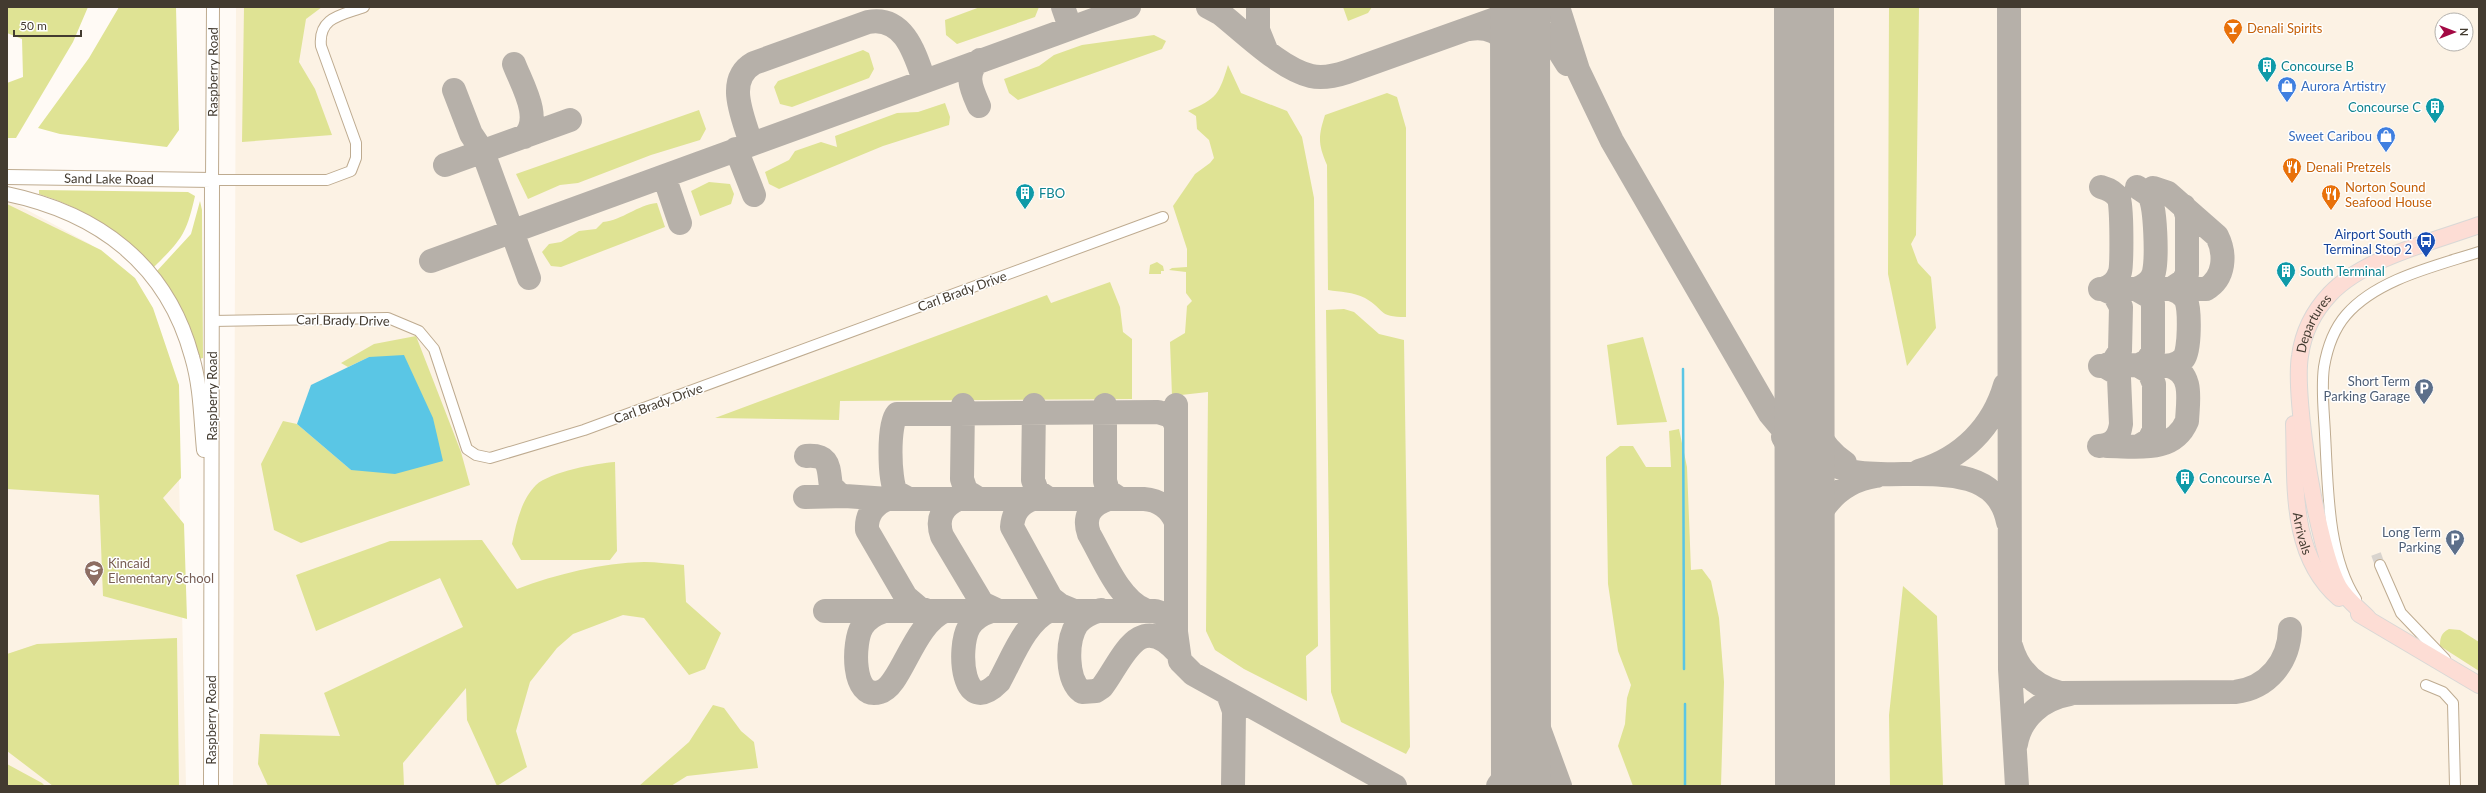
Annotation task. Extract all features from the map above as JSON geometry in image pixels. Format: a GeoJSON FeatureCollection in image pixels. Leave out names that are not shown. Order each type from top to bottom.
{"type":"FeatureCollection","features":[{"type":"Feature","properties":{"kind":"main road","name":"Sand Lake Road"},"geometry":{"type":"LineString","coordinates":[[7,177],[212,180]]}},
{"type":"Feature","properties":{"kind":"main road","name":"Raspberry Road"},"geometry":{"type":"LineString","coordinates":[[211,786],[212,180]]}},
{"type":"Feature","properties":{"kind":"main road"},"geometry":{"type":"LineString","coordinates":[[7,194],[41,201],[100,229],[122,244],[140,263],[166,295],[185,334],[199,388],[212,530]]}},
{"type":"Feature","properties":{"kind":"main road","name":"Departures"},"geometry":{"type":"LineString","coordinates":[[2368,618],[2339,586],[2328,559],[2314,496],[2298,383],[2302,346],[2316,313],[2334,289],[2362,269],[2479,225]]}},
{"type":"Feature","properties":{"kind":"main road","name":"Arrivals"},"geometry":{"type":"LineString","coordinates":[[2294,424],[2297,516],[2308,554],[2334,594],[2349,607],[2479,685]]}},
{"type":"Feature","properties":{"kind":"street","name":"Raspberry Road"},"geometry":{"type":"LineString","coordinates":[[212,180],[213,7]]}},
{"type":"Feature","properties":{"kind":"street"},"geometry":{"type":"LineString","coordinates":[[212,180],[327,180],[351,171],[356,158],[356,143],[321,46],[320,35],[324,26],[332,19],[364,7]]}},
{"type":"Feature","properties":{"kind":"street","name":"Carl Brady Drive"},"geometry":{"type":"LineString","coordinates":[[212,321],[388,318],[419,331],[434,349],[467,449],[476,455],[490,458],[584,430],[1163,217]]}},
{"type":"Feature","properties":{"kind":"street"},"geometry":{"type":"LineString","coordinates":[[2368,618],[2351,592],[2343,571],[2330,510],[2322,382],[2328,352],[2339,326],[2346,315],[2372,292],[2390,283],[2479,252]]}},
{"type":"Feature","properties":{"kind":"street"},"geometry":{"type":"LineString","coordinates":[[2380,565],[2401,613],[2460,674]]}},
{"type":"Feature","properties":{"kind":"street"},"geometry":{"type":"LineString","coordinates":[[2426,685],[2443,692],[2453,703],[2455,786]]}},
{"type":"Feature","properties":{"kind":"shaded area"},"geometry":{"type":"Polygon","coordinates":[[[236,7],[2479,7],[2479,786],[233,786],[236,7]]]}},
{"type":"Feature","properties":{"kind":"shaded area","name":"Kincaid Elementary School"},"geometry":{"type":"Polygon","coordinates":[[[7,199],[90,244],[129,275],[177,388],[186,786],[7,786],[7,199]]]}},
{"type":"Feature","properties":{"kind":"green space"},"geometry":{"type":"Polygon","coordinates":[[[7,7],[88,7],[73,42],[16,138],[7,138],[7,83],[23,77],[22,39],[7,33],[7,7]]]}},
{"type":"Feature","properties":{"kind":"green space"},"geometry":{"type":"Polygon","coordinates":[[[119,7],[176,7],[179,130],[167,147],[60,134],[38,128],[89,58],[119,7]]]}},
{"type":"Feature","properties":{"kind":"green space"},"geometry":{"type":"Polygon","coordinates":[[[244,7],[322,7],[306,19],[299,62],[315,89],[332,135],[242,142],[244,7]]]}},
{"type":"Feature","properties":{"kind":"green space"},"geometry":{"type":"Polygon","coordinates":[[[980,7],[1039,7],[1035,17],[957,44],[946,35],[945,20],[980,7]]]}},
{"type":"Feature","properties":{"kind":"green space"},"geometry":{"type":"Polygon","coordinates":[[[1343,7],[1372,7],[1368,13],[1348,21],[1343,7]]]}},
{"type":"Feature","properties":{"kind":"green space"},"geometry":{"type":"Polygon","coordinates":[[[1889,7],[1919,7],[1916,235],[1911,244],[1918,263],[1931,277],[1936,328],[1907,366],[1888,274],[1889,7]]]}},
{"type":"Feature","properties":{"kind":"green space"},"geometry":{"type":"Polygon","coordinates":[[[1154,35],[1166,41],[1162,49],[1018,100],[1009,93],[1004,79],[1039,66],[1054,55],[1082,45],[1154,35]]]}},
{"type":"Feature","properties":{"kind":"green space"},"geometry":{"type":"Polygon","coordinates":[[[863,50],[869,53],[874,69],[869,78],[792,107],[780,104],[774,87],[778,81],[863,50]]]}},
{"type":"Feature","properties":{"kind":"green space"},"geometry":{"type":"Polygon","coordinates":[[[1228,65],[1241,93],[1287,111],[1302,137],[1314,198],[1318,646],[1306,656],[1307,701],[1244,669],[1215,650],[1206,631],[1208,392],[1172,396],[1170,342],[1185,333],[1187,306],[1192,301],[1186,293],[1186,272],[1169,270],[1172,268],[1187,267],[1187,249],[1173,206],[1195,174],[1210,163],[1214,158],[1209,140],[1197,129],[1196,116],[1188,111],[1205,103],[1216,94],[1222,83],[1228,65]]]}},
{"type":"Feature","properties":{"kind":"green space"},"geometry":{"type":"Polygon","coordinates":[[[1387,93],[1397,97],[1406,128],[1406,317],[1390,316],[1382,312],[1372,302],[1360,296],[1351,293],[1328,290],[1327,165],[1320,140],[1325,115],[1387,93]]]}},
{"type":"Feature","properties":{"kind":"green space"},"geometry":{"type":"Polygon","coordinates":[[[945,103],[950,117],[949,125],[883,146],[779,189],[769,184],[765,172],[789,160],[795,151],[821,142],[837,147],[835,136],[897,113],[918,112],[945,103]]]}},
{"type":"Feature","properties":{"kind":"green space"},"geometry":{"type":"Polygon","coordinates":[[[699,110],[706,129],[700,140],[651,155],[578,183],[560,185],[528,199],[516,174],[699,110]]]}},
{"type":"Feature","properties":{"kind":"green space"},"geometry":{"type":"Polygon","coordinates":[[[709,182],[730,184],[734,194],[731,204],[700,216],[691,191],[709,182]]]}},
{"type":"Feature","properties":{"kind":"green space"},"geometry":{"type":"Polygon","coordinates":[[[39,190],[188,192],[195,196],[189,220],[181,237],[170,251],[152,269],[128,244],[101,223],[71,206],[39,194],[39,190]]]}},
{"type":"Feature","properties":{"kind":"green space"},"geometry":{"type":"Polygon","coordinates":[[[200,201],[202,210],[203,358],[199,359],[193,335],[183,313],[171,292],[156,272],[191,234],[200,201]]]}},
{"type":"Feature","properties":{"kind":"green space"},"geometry":{"type":"Polygon","coordinates":[[[657,203],[665,227],[561,267],[551,266],[542,252],[549,244],[561,242],[579,231],[596,229],[603,222],[610,221],[650,204],[657,203]]]}},
{"type":"Feature","properties":{"kind":"green space"},"geometry":{"type":"Polygon","coordinates":[[[7,204],[101,250],[135,278],[153,308],[179,385],[181,478],[163,498],[184,524],[187,619],[103,596],[99,495],[7,489],[7,204]]]}},
{"type":"Feature","properties":{"kind":"green space"},"geometry":{"type":"Polygon","coordinates":[[[1157,262],[1163,266],[1164,271],[1161,271],[1161,274],[1149,274],[1150,265],[1157,262]]]}},
{"type":"Feature","properties":{"kind":"green space"},"geometry":{"type":"Polygon","coordinates":[[[1110,282],[1120,307],[1123,332],[1132,339],[1132,399],[840,401],[839,420],[715,418],[1047,295],[1051,303],[1110,282]]]}},
{"type":"Feature","properties":{"kind":"green space"},"geometry":{"type":"Polygon","coordinates":[[[1344,309],[1354,312],[1379,334],[1404,340],[1410,747],[1406,754],[1341,722],[1331,692],[1326,310],[1344,309]]]}},
{"type":"Feature","properties":{"kind":"green space"},"geometry":{"type":"Polygon","coordinates":[[[416,336],[461,452],[470,485],[301,543],[274,530],[261,464],[283,421],[297,424],[351,470],[369,357],[348,367],[341,363],[374,344],[416,336]]]}},
{"type":"Feature","properties":{"kind":"green space"},"geometry":{"type":"Polygon","coordinates":[[[1643,337],[1667,422],[1617,425],[1607,345],[1643,337]]]}},
{"type":"Feature","properties":{"kind":"green space"},"geometry":{"type":"Polygon","coordinates":[[[1679,429],[1687,467],[1691,570],[1702,569],[1711,581],[1719,618],[1724,682],[1721,786],[1633,786],[1618,746],[1625,724],[1627,698],[1631,685],[1618,651],[1608,584],[1606,457],[1620,446],[1633,446],[1646,467],[1671,467],[1669,431],[1679,429]]]}},
{"type":"Feature","properties":{"kind":"green space"},"geometry":{"type":"Polygon","coordinates":[[[615,462],[617,551],[610,560],[521,560],[512,544],[517,520],[523,505],[526,498],[536,485],[543,480],[562,472],[586,466],[615,462]]]}},
{"type":"Feature","properties":{"kind":"green space"},"geometry":{"type":"Polygon","coordinates":[[[482,540],[517,589],[563,574],[595,567],[644,562],[684,565],[686,602],[721,633],[705,669],[689,675],[644,618],[623,615],[573,634],[557,648],[530,682],[516,731],[527,767],[497,786],[467,720],[466,688],[403,763],[404,786],[268,786],[258,764],[260,734],[340,736],[324,693],[463,627],[440,578],[316,631],[296,575],[390,541],[482,540]]]}},
{"type":"Feature","properties":{"kind":"green space"},"geometry":{"type":"Polygon","coordinates":[[[1903,586],[1937,616],[1943,786],[1890,786],[1889,715],[1903,586]]]}},
{"type":"Feature","properties":{"kind":"green space"},"geometry":{"type":"Polygon","coordinates":[[[2449,629],[2460,630],[2479,642],[2479,671],[2440,646],[2440,641],[2444,632],[2449,629]]]}},
{"type":"Feature","properties":{"kind":"green space"},"geometry":{"type":"Polygon","coordinates":[[[177,638],[179,786],[53,786],[7,751],[7,654],[37,644],[177,638]]]}},
{"type":"Feature","properties":{"kind":"green space"},"geometry":{"type":"Polygon","coordinates":[[[713,705],[724,708],[741,731],[754,742],[758,768],[687,776],[671,786],[639,786],[689,742],[713,705]]]}},
{"type":"Feature","properties":{"kind":"green space"},"geometry":{"type":"Polygon","coordinates":[[[7,764],[42,783],[45,786],[7,786],[7,764]]]}},
{"type":"Feature","properties":{"kind":"water"},"geometry":{"type":"Polygon","coordinates":[[[404,355],[433,418],[443,461],[395,474],[351,470],[297,424],[311,385],[369,357],[404,355]]]}},
{"type":"Feature","properties":{"kind":"waterway"},"geometry":{"type":"LineString","coordinates":[[1683,369],[1684,669]]}},
{"type":"Feature","properties":{"kind":"waterway"},"geometry":{"type":"LineString","coordinates":[[1685,704],[1685,786]]}},
{"type":"Feature","properties":{"kind":"taxiway"},"geometry":{"type":"LineString","coordinates":[[1063,7],[1070,27]]}},
{"type":"Feature","properties":{"kind":"taxiway"},"geometry":{"type":"LineString","coordinates":[[431,261],[1129,7]]}},
{"type":"Feature","properties":{"kind":"taxiway"},"geometry":{"type":"LineString","coordinates":[[1208,7],[1221,14],[1264,50],[1288,66],[1311,76],[1320,77],[1334,76],[1347,72],[1529,7]]}},
{"type":"Feature","properties":{"kind":"taxiway"},"geometry":{"type":"LineString","coordinates":[[1258,7],[1258,30],[1266,50]]}},
{"type":"Feature","properties":{"kind":"taxiway"},"geometry":{"type":"LineString","coordinates":[[1558,7],[1578,70],[1612,141],[1770,414],[1778,424],[1796,442],[1816,456],[1851,471],[1871,474],[1943,475],[1965,478],[1984,486],[1999,500],[2008,522]]}},
{"type":"Feature","properties":{"kind":"taxiway"},"geometry":{"type":"LineString","coordinates":[[2009,7],[2010,669],[2017,786]]}},
{"type":"Feature","properties":{"kind":"taxiway"},"geometry":{"type":"LineString","coordinates":[[1500,18],[1523,20],[1532,24],[1548,37],[1567,64]]}},
{"type":"Feature","properties":{"kind":"taxiway"},"geometry":{"type":"LineString","coordinates":[[751,144],[741,111],[738,89],[740,79],[745,70],[754,63],[868,22],[880,21],[891,24],[899,30],[906,39],[917,59],[924,80]]}},
{"type":"Feature","properties":{"kind":"taxiway"},"geometry":{"type":"LineString","coordinates":[[1470,29],[1481,28],[1490,30],[1505,40],[1518,64],[1520,74]]}},
{"type":"Feature","properties":{"kind":"taxiway"},"geometry":{"type":"LineString","coordinates":[[979,106],[970,82],[970,76],[975,65],[980,60]]}},
{"type":"Feature","properties":{"kind":"taxiway"},"geometry":{"type":"LineString","coordinates":[[514,64],[526,92],[531,112],[532,121],[529,130],[524,137]]}},
{"type":"Feature","properties":{"kind":"taxiway"},"geometry":{"type":"LineString","coordinates":[[454,90],[471,134],[483,152],[529,278]]}},
{"type":"Feature","properties":{"kind":"taxiway"},"geometry":{"type":"LineString","coordinates":[[445,165],[570,120]]}},
{"type":"Feature","properties":{"kind":"taxiway"},"geometry":{"type":"LineString","coordinates":[[736,149],[754,195]]}},
{"type":"Feature","properties":{"kind":"taxiway"},"geometry":{"type":"LineString","coordinates":[[664,176],[680,223]]}},
{"type":"Feature","properties":{"kind":"taxiway"},"geometry":{"type":"LineString","coordinates":[[2101,187],[2111,191],[2119,199],[2121,223],[2120,272],[2114,283],[2103,289]]}},
{"type":"Feature","properties":{"kind":"taxiway"},"geometry":{"type":"LineString","coordinates":[[2136,289],[2147,283],[2153,275],[2156,245],[2151,201],[2149,195],[2137,187]]}},
{"type":"Feature","properties":{"kind":"taxiway"},"geometry":{"type":"LineString","coordinates":[[2100,289],[2206,289],[2217,279],[2222,265],[2222,250],[2217,236],[2168,193],[2153,188]]}},
{"type":"Feature","properties":{"kind":"taxiway"},"geometry":{"type":"LineString","coordinates":[[2171,289],[2183,281],[2187,274],[2187,216],[2184,206]]}},
{"type":"Feature","properties":{"kind":"taxiway"},"geometry":{"type":"LineString","coordinates":[[2103,289],[2114,294],[2121,307],[2120,351],[2113,362],[2104,366]]}},
{"type":"Feature","properties":{"kind":"taxiway"},"geometry":{"type":"LineString","coordinates":[[2100,366],[2139,365],[2147,361],[2153,352],[2153,304],[2150,297],[2136,289]]}},
{"type":"Feature","properties":{"kind":"taxiway"},"geometry":{"type":"LineString","coordinates":[[2158,366],[2168,366],[2178,363],[2186,354],[2189,320],[2186,300],[2180,293],[2171,289]]}},
{"type":"Feature","properties":{"kind":"taxiway"},"geometry":{"type":"LineString","coordinates":[[2137,365],[2149,372],[2154,384],[2154,430],[2149,440],[2139,446]]}},
{"type":"Feature","properties":{"kind":"taxiway"},"geometry":{"type":"LineString","coordinates":[[2099,446],[2112,442],[2117,437],[2121,424],[2119,378],[2116,373],[2104,366]]}},
{"type":"Feature","properties":{"kind":"taxiway"},"geometry":{"type":"LineString","coordinates":[[2107,446],[2153,446],[2173,439],[2181,432],[2187,421],[2188,388],[2182,375],[2177,370],[2169,366]]}},
{"type":"Feature","properties":{"kind":"taxiway"},"geometry":{"type":"LineString","coordinates":[[1804,384],[1808,407],[1821,438],[1827,447],[1845,463]]}},
{"type":"Feature","properties":{"kind":"taxiway"},"geometry":{"type":"LineString","coordinates":[[1919,471],[1949,458],[1974,439],[1993,414],[2005,385]]}},
{"type":"Feature","properties":{"kind":"taxiway"},"geometry":{"type":"LineString","coordinates":[[963,405],[962,479],[966,491],[979,499]]}},
{"type":"Feature","properties":{"kind":"taxiway"},"geometry":{"type":"LineString","coordinates":[[1034,405],[1033,480],[1037,491],[1049,499]]}},
{"type":"Feature","properties":{"kind":"taxiway"},"geometry":{"type":"LineString","coordinates":[[1105,405],[1105,481],[1108,491],[1120,499]]}},
{"type":"Feature","properties":{"kind":"taxiway"},"geometry":{"type":"LineString","coordinates":[[1176,405],[1176,632],[1180,661],[1193,674],[1395,786]]}},
{"type":"Feature","properties":{"kind":"taxiway"},"geometry":{"type":"LineString","coordinates":[[909,499],[896,492],[892,476],[890,452],[892,429],[897,414],[1158,412],[1171,416],[1176,425]]}},
{"type":"Feature","properties":{"kind":"taxiway"},"geometry":{"type":"LineString","coordinates":[[1783,437],[1797,461],[1805,487]]}},
{"type":"Feature","properties":{"kind":"taxiway"},"geometry":{"type":"LineString","coordinates":[[806,456],[820,457],[824,460],[827,464],[831,486],[840,495],[845,496]]}},
{"type":"Feature","properties":{"kind":"taxiway"},"geometry":{"type":"LineString","coordinates":[[1805,552],[1814,525],[1828,502],[1849,485],[1862,479],[1876,476]]}},
{"type":"Feature","properties":{"kind":"taxiway"},"geometry":{"type":"LineString","coordinates":[[805,497],[845,496],[888,499],[1144,499],[1159,503],[1171,513],[1176,522]]}},
{"type":"Feature","properties":{"kind":"taxiway"},"geometry":{"type":"LineString","coordinates":[[888,499],[872,510],[868,519],[867,530],[906,597],[919,608],[928,611]]}},
{"type":"Feature","properties":{"kind":"taxiway"},"geometry":{"type":"LineString","coordinates":[[959,499],[948,505],[942,514],[940,519],[940,530],[942,536],[982,603],[999,611]]}},
{"type":"Feature","properties":{"kind":"taxiway"},"geometry":{"type":"LineString","coordinates":[[1033,499],[1020,506],[1015,513],[1012,527],[1051,598],[1060,605],[1072,610]]}},
{"type":"Feature","properties":{"kind":"taxiway"},"geometry":{"type":"LineString","coordinates":[[1108,499],[1092,508],[1088,517],[1087,528],[1112,577],[1127,597],[1136,605],[1145,610]]}},
{"type":"Feature","properties":{"kind":"taxiway"},"geometry":{"type":"LineString","coordinates":[[991,611],[981,615],[973,621],[965,637],[963,664],[970,687],[977,692],[987,691],[999,682],[1014,652],[1027,632],[1042,615],[1051,610]]}},
{"type":"Feature","properties":{"kind":"taxiway"},"geometry":{"type":"LineString","coordinates":[[1101,610],[1094,612],[1079,621],[1073,631],[1069,660],[1070,670],[1073,679],[1082,692],[1096,691],[1102,687],[1124,653],[1141,637],[1152,636],[1163,640],[1177,652]]}},
{"type":"Feature","properties":{"kind":"taxiway"},"geometry":{"type":"LineString","coordinates":[[825,611],[1155,611],[1167,615],[1176,632]]}},
{"type":"Feature","properties":{"kind":"taxiway"},"geometry":{"type":"LineString","coordinates":[[884,611],[866,621],[859,634],[857,644],[856,656],[859,679],[864,688],[871,692],[880,692],[888,688],[895,679],[924,628],[934,618],[945,611]]}},
{"type":"Feature","properties":{"kind":"taxiway"},"geometry":{"type":"LineString","coordinates":[[2011,646],[2018,663],[2035,682],[2060,693],[2235,692],[2257,685],[2267,679],[2274,671],[2286,652],[2290,629]]}},
{"type":"Feature","properties":{"kind":"taxiway"},"geometry":{"type":"LineString","coordinates":[[1521,648],[1534,715],[1560,786]]}},
{"type":"Feature","properties":{"kind":"taxiway"},"geometry":{"type":"LineString","coordinates":[[1228,694],[1234,711],[1233,786]]}},
{"type":"Feature","properties":{"kind":"taxiway"},"geometry":{"type":"LineString","coordinates":[[2016,744],[2023,725],[2035,710],[2051,700],[2070,694]]}},
{"type":"Feature","properties":{"kind":"taxiway"},"geometry":{"type":"LineString","coordinates":[[1498,786],[1513,766],[1521,736]]}},
{"type":"Feature","properties":{"kind":"runway"},"geometry":{"type":"LineString","coordinates":[[1520,7],[1521,786]]}},
{"type":"Feature","properties":{"kind":"runway"},"geometry":{"type":"LineString","coordinates":[[1804,7],[1805,786]]}},
{"type":"Feature","properties":{"kind":"tunnel"},"geometry":{"type":"LineString","coordinates":[[2376,554],[2380,565]]}},
{"type":"Feature","properties":{"kind":"place","name":"Denali Spirits"},"geometry":{"type":"Point","coordinates":[2233,45]}},
{"type":"Feature","properties":{"kind":"place","name":"Concourse B"},"geometry":{"type":"Point","coordinates":[2267,83]}},
{"type":"Feature","properties":{"kind":"place","name":"Aurora Artistry"},"geometry":{"type":"Point","coordinates":[2287,103]}},
{"type":"Feature","properties":{"kind":"place","name":"Concourse C"},"geometry":{"type":"Point","coordinates":[2435,124]}},
{"type":"Feature","properties":{"kind":"place","name":"Sweet Caribou"},"geometry":{"type":"Point","coordinates":[2386,153]}},
{"type":"Feature","properties":{"kind":"place","name":"Denali Pretzels"},"geometry":{"type":"Point","coordinates":[2292,184]}},
{"type":"Feature","properties":{"kind":"place","name":"FBO"},"geometry":{"type":"Point","coordinates":[1025,210]}},
{"type":"Feature","properties":{"kind":"place","name":"Norton Sound Seafood House"},"geometry":{"type":"Point","coordinates":[2331,211]}},
{"type":"Feature","properties":{"kind":"place","name":"Airport South Terminal Stop 2"},"geometry":{"type":"Point","coordinates":[2426,258]}},
{"type":"Feature","properties":{"kind":"place","name":"South Terminal"},"geometry":{"type":"Point","coordinates":[2286,288]}},
{"type":"Feature","properties":{"kind":"place","name":"Short Term Parking Garage"},"geometry":{"type":"Point","coordinates":[2424,405]}},
{"type":"Feature","properties":{"kind":"place","name":"Concourse A"},"geometry":{"type":"Point","coordinates":[2185,495]}},
{"type":"Feature","properties":{"kind":"place","name":"Long Term Parking"},"geometry":{"type":"Point","coordinates":[2455,556]}},
{"type":"Feature","properties":{"kind":"place","name":"Kincaid Elementary School"},"geometry":{"type":"Point","coordinates":[94,587]}}]}
